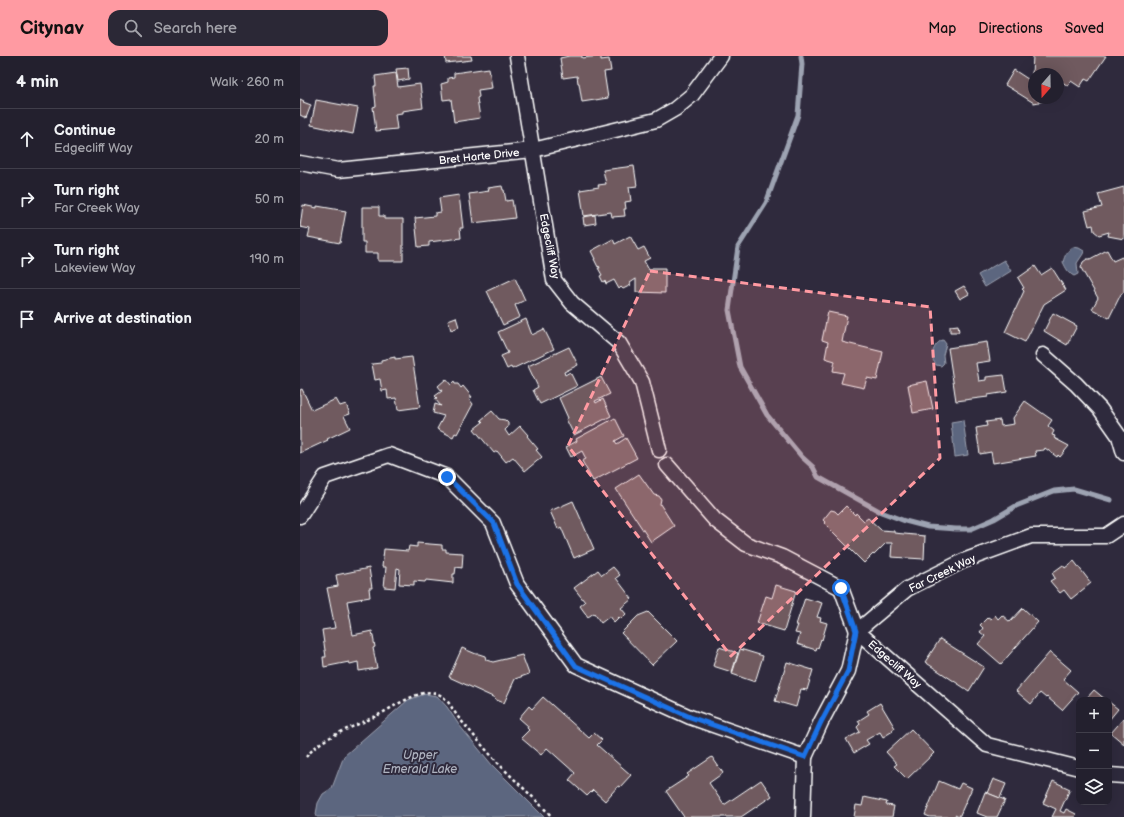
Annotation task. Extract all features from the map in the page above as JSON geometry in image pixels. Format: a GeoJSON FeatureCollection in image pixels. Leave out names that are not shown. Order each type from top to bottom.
{"type":"FeatureCollection","features":[{"type":"Feature","properties":{"kind":"street","name":"Edgecliff Way"},"geometry":{"type":"LineString","coordinates":[[516,56],[554,280],[572,304],[619,343],[642,382],[659,450]]}},
{"type":"Feature","properties":{"kind":"street","name":"Bret Harte Drive"},"geometry":{"type":"LineString","coordinates":[[300,164],[338,170],[532,150],[656,120],[675,109],[692,95],[721,56]]}},
{"type":"Feature","properties":{"kind":"street"},"geometry":{"type":"LineString","coordinates":[[1043,355],[1076,384],[1100,409],[1119,436],[1124,453]]}},
{"type":"Feature","properties":{"kind":"street"},"geometry":{"type":"LineString","coordinates":[[300,516],[325,477],[389,455],[447,477],[494,523],[517,584],[576,666],[690,717],[805,757]]}},
{"type":"Feature","properties":{"kind":"street","name":"Edgecliff Way"},"geometry":{"type":"LineString","coordinates":[[667,465],[714,520],[746,544],[782,557],[841,588],[856,631],[987,745],[1076,767]]}},
{"type":"Feature","properties":{"kind":"street","name":"Far Creek Way"},"geometry":{"type":"LineString","coordinates":[[856,631],[907,589],[963,561],[1031,536],[1106,536],[1124,524]]}},
{"type":"Feature","properties":{"kind":"street"},"geometry":{"type":"LineString","coordinates":[[803,817],[805,757],[821,722],[848,671],[856,631]]}},
{"type":"Feature","properties":{"kind":"street"},"geometry":{"type":"LineString","coordinates":[[1112,775],[1124,776]]}},
{"type":"Feature","properties":{"kind":"path"},"geometry":{"type":"LineString","coordinates":[[306,757],[314,748],[327,739],[404,700],[428,693],[438,693],[448,702],[456,715],[497,762],[552,817]]}},
{"type":"Feature","properties":{"kind":"highlighted area"},"geometry":{"type":"Polygon","coordinates":[[[650,271],[930,307],[940,458],[731,656],[568,446],[650,271]]]}},
{"type":"Feature","properties":{"kind":"water"},"geometry":{"type":"Polygon","coordinates":[[[1073,247],[1084,251],[1077,263],[1078,274],[1074,276],[1069,272],[1063,262],[1066,253],[1073,247]]]}},
{"type":"Feature","properties":{"kind":"water"},"geometry":{"type":"Polygon","coordinates":[[[1004,260],[1011,271],[985,287],[978,275],[1004,260]]]}},
{"type":"Feature","properties":{"kind":"water"},"geometry":{"type":"Polygon","coordinates":[[[943,340],[946,344],[943,355],[944,363],[941,366],[936,365],[933,360],[933,350],[940,341],[943,340]]]}},
{"type":"Feature","properties":{"kind":"water"},"geometry":{"type":"Polygon","coordinates":[[[963,420],[968,455],[955,457],[951,422],[963,420]]]}},
{"type":"Feature","properties":{"kind":"water","name":"Upper Emerald Lake"},"geometry":{"type":"Polygon","coordinates":[[[425,694],[437,696],[492,765],[544,817],[317,817],[316,814],[318,803],[323,794],[332,788],[344,756],[408,700],[425,694]]]}},
{"type":"Feature","properties":{"kind":"building"},"geometry":{"type":"Polygon","coordinates":[[[445,56],[471,56],[472,60],[446,63],[445,56]]]}},
{"type":"Feature","properties":{"kind":"building"},"geometry":{"type":"Polygon","coordinates":[[[582,56],[582,58],[601,56],[601,60],[609,59],[611,71],[604,72],[608,98],[582,102],[577,76],[563,78],[560,58],[582,56]]]}},
{"type":"Feature","properties":{"kind":"building"},"geometry":{"type":"Polygon","coordinates":[[[1033,56],[1106,56],[1089,81],[1085,79],[1080,87],[1071,81],[1068,86],[1064,83],[1064,68],[1032,68],[1033,56]]]}},
{"type":"Feature","properties":{"kind":"building"},"geometry":{"type":"Polygon","coordinates":[[[408,68],[409,79],[398,81],[396,69],[408,68]]]}},
{"type":"Feature","properties":{"kind":"building"},"geometry":{"type":"Polygon","coordinates":[[[489,68],[492,88],[478,90],[479,97],[477,98],[480,118],[454,122],[451,99],[443,100],[441,84],[448,82],[448,78],[454,77],[454,73],[489,68]]]}},
{"type":"Feature","properties":{"kind":"building"},"geometry":{"type":"Polygon","coordinates":[[[1014,70],[1028,79],[1028,99],[1005,85],[1014,70]]]}},
{"type":"Feature","properties":{"kind":"building"},"geometry":{"type":"Polygon","coordinates":[[[396,73],[398,87],[420,84],[423,108],[402,111],[402,113],[395,114],[397,129],[376,131],[373,107],[376,106],[374,86],[376,86],[375,76],[396,73]]]}},
{"type":"Feature","properties":{"kind":"building"},"geometry":{"type":"Polygon","coordinates":[[[300,99],[311,105],[306,118],[300,115],[300,99]]]}},
{"type":"Feature","properties":{"kind":"building"},"geometry":{"type":"Polygon","coordinates":[[[316,100],[358,108],[353,134],[311,125],[316,100]]]}},
{"type":"Feature","properties":{"kind":"building"},"geometry":{"type":"Polygon","coordinates":[[[634,166],[637,186],[629,187],[631,201],[625,202],[625,216],[612,217],[611,212],[584,216],[580,190],[599,187],[598,185],[606,184],[603,170],[634,166]]]}},
{"type":"Feature","properties":{"kind":"building"},"geometry":{"type":"Polygon","coordinates":[[[502,186],[506,201],[512,200],[515,218],[473,223],[469,194],[489,191],[488,188],[502,186]]]}},
{"type":"Feature","properties":{"kind":"building"},"geometry":{"type":"Polygon","coordinates":[[[1124,187],[1124,239],[1108,236],[1109,232],[1099,235],[1094,231],[1093,225],[1089,226],[1085,211],[1102,207],[1098,194],[1124,187]]]}},
{"type":"Feature","properties":{"kind":"building"},"geometry":{"type":"Polygon","coordinates":[[[459,195],[463,228],[460,228],[461,238],[429,242],[429,246],[418,247],[415,218],[435,216],[435,213],[441,212],[439,198],[459,195]]]}},
{"type":"Feature","properties":{"kind":"building"},"geometry":{"type":"Polygon","coordinates":[[[303,205],[346,211],[340,243],[308,237],[310,229],[300,227],[303,205]]]}},
{"type":"Feature","properties":{"kind":"building"},"geometry":{"type":"Polygon","coordinates":[[[362,207],[379,207],[379,216],[384,216],[384,219],[403,219],[403,261],[378,261],[378,253],[365,253],[365,242],[362,242],[362,207]]]}},
{"type":"Feature","properties":{"kind":"building"},"geometry":{"type":"Polygon","coordinates":[[[595,215],[596,223],[584,225],[583,217],[595,215]]]}},
{"type":"Feature","properties":{"kind":"building"},"geometry":{"type":"Polygon","coordinates":[[[630,236],[638,250],[644,247],[650,258],[644,261],[649,270],[652,268],[665,268],[665,293],[636,292],[636,279],[630,283],[631,285],[623,289],[621,287],[619,289],[614,280],[606,284],[605,281],[603,282],[600,276],[602,275],[598,268],[600,268],[599,266],[598,267],[591,251],[613,239],[615,244],[630,236]]]}},
{"type":"Feature","properties":{"kind":"building"},"geometry":{"type":"Polygon","coordinates":[[[1107,250],[1113,261],[1122,257],[1124,261],[1124,292],[1121,294],[1109,318],[1092,309],[1098,298],[1081,268],[1083,262],[1087,259],[1090,259],[1107,250]]]}},
{"type":"Feature","properties":{"kind":"building"},"geometry":{"type":"Polygon","coordinates":[[[1035,266],[1041,275],[1052,268],[1066,290],[1044,304],[1025,342],[1005,332],[1024,291],[1022,289],[1024,288],[1018,278],[1035,266]]]}},
{"type":"Feature","properties":{"kind":"building"},"geometry":{"type":"Polygon","coordinates":[[[515,278],[525,300],[515,305],[520,317],[503,325],[487,291],[515,278]]]}},
{"type":"Feature","properties":{"kind":"building"},"geometry":{"type":"Polygon","coordinates":[[[964,286],[969,294],[960,299],[955,291],[964,286]]]}},
{"type":"Feature","properties":{"kind":"building"},"geometry":{"type":"Polygon","coordinates":[[[828,312],[847,316],[842,342],[883,352],[877,380],[867,378],[864,388],[841,383],[844,373],[833,371],[835,361],[825,358],[828,342],[822,340],[828,312]]]}},
{"type":"Feature","properties":{"kind":"building"},"geometry":{"type":"Polygon","coordinates":[[[1053,313],[1077,326],[1067,345],[1044,331],[1053,313]]]}},
{"type":"Feature","properties":{"kind":"building"},"geometry":{"type":"Polygon","coordinates":[[[456,317],[459,327],[451,330],[448,320],[456,317]]]}},
{"type":"Feature","properties":{"kind":"building"},"geometry":{"type":"Polygon","coordinates":[[[526,319],[532,335],[544,329],[554,349],[512,369],[511,367],[507,369],[501,356],[508,353],[498,332],[526,319]]]}},
{"type":"Feature","properties":{"kind":"building"},"geometry":{"type":"Polygon","coordinates":[[[958,325],[959,332],[950,332],[950,326],[958,325]]]}},
{"type":"Feature","properties":{"kind":"building"},"geometry":{"type":"Polygon","coordinates":[[[987,342],[990,361],[976,363],[979,381],[986,380],[986,377],[1004,375],[1007,392],[988,395],[988,397],[956,401],[948,348],[987,342]]]}},
{"type":"Feature","properties":{"kind":"building"},"geometry":{"type":"Polygon","coordinates":[[[569,347],[578,365],[564,372],[565,375],[570,372],[577,386],[540,404],[533,390],[538,387],[528,366],[569,347]]]}},
{"type":"Feature","properties":{"kind":"building"},"geometry":{"type":"Polygon","coordinates":[[[395,357],[395,359],[412,357],[420,407],[398,410],[396,398],[388,399],[387,390],[382,391],[380,379],[375,380],[372,364],[381,363],[381,360],[395,357]]]}},
{"type":"Feature","properties":{"kind":"building"},"geometry":{"type":"Polygon","coordinates":[[[601,377],[610,394],[595,401],[596,403],[603,399],[611,416],[574,435],[566,419],[568,418],[559,398],[601,377]]]}},
{"type":"Feature","properties":{"kind":"building"},"geometry":{"type":"Polygon","coordinates":[[[446,379],[451,385],[454,382],[461,388],[463,386],[472,397],[469,399],[473,404],[457,434],[455,433],[453,437],[437,429],[444,416],[433,413],[435,404],[441,406],[435,399],[437,398],[435,396],[442,391],[438,386],[446,379]]]}},
{"type":"Feature","properties":{"kind":"building"},"geometry":{"type":"Polygon","coordinates":[[[927,381],[933,409],[913,413],[908,385],[927,381]]]}},
{"type":"Feature","properties":{"kind":"building"},"geometry":{"type":"Polygon","coordinates":[[[302,389],[312,410],[336,399],[340,406],[346,404],[350,414],[344,416],[350,428],[300,453],[300,390],[302,389]]]}},
{"type":"Feature","properties":{"kind":"building"},"geometry":{"type":"Polygon","coordinates":[[[1025,401],[1052,420],[1048,426],[1054,431],[1052,435],[1055,436],[1054,438],[1069,446],[1060,457],[1058,455],[1057,457],[1045,448],[1044,450],[1035,451],[1036,456],[993,463],[991,452],[980,454],[976,428],[987,426],[986,422],[1000,420],[1001,426],[1014,424],[1013,418],[1025,401]]]}},
{"type":"Feature","properties":{"kind":"building"},"geometry":{"type":"Polygon","coordinates":[[[492,411],[499,419],[505,420],[508,423],[508,427],[505,430],[509,436],[520,426],[538,449],[536,450],[542,457],[525,471],[513,457],[506,462],[497,451],[494,453],[474,429],[483,422],[481,420],[492,411]]]}},
{"type":"Feature","properties":{"kind":"building"},"geometry":{"type":"Polygon","coordinates":[[[615,418],[624,436],[615,441],[617,444],[626,438],[637,458],[593,481],[582,461],[586,459],[582,451],[571,457],[566,447],[577,441],[576,439],[615,418]]]}},
{"type":"Feature","properties":{"kind":"building"},"geometry":{"type":"Polygon","coordinates":[[[639,474],[654,495],[659,496],[661,499],[660,504],[674,526],[651,542],[616,489],[639,474]]]}},
{"type":"Feature","properties":{"kind":"building"},"geometry":{"type":"Polygon","coordinates":[[[573,501],[594,549],[574,558],[561,527],[558,529],[550,511],[573,501]]]}},
{"type":"Feature","properties":{"kind":"building"},"geometry":{"type":"Polygon","coordinates":[[[846,506],[864,521],[868,518],[881,530],[894,531],[894,533],[925,536],[924,559],[891,557],[892,543],[886,543],[864,563],[824,523],[825,522],[823,520],[831,510],[838,514],[846,506]]]}},
{"type":"Feature","properties":{"kind":"building"},"geometry":{"type":"Polygon","coordinates":[[[417,543],[442,545],[442,549],[446,549],[446,552],[463,553],[462,568],[456,567],[455,574],[453,574],[453,583],[426,580],[425,582],[414,581],[414,585],[399,584],[400,569],[397,568],[395,588],[384,587],[386,567],[382,567],[384,549],[408,551],[409,546],[417,547],[417,543]]]}},
{"type":"Feature","properties":{"kind":"building"},"geometry":{"type":"Polygon","coordinates":[[[1074,561],[1091,583],[1071,599],[1064,590],[1060,593],[1050,581],[1055,578],[1052,573],[1063,565],[1065,568],[1074,561]]]}},
{"type":"Feature","properties":{"kind":"building"},"geometry":{"type":"Polygon","coordinates":[[[613,567],[620,575],[616,578],[632,599],[621,608],[626,614],[621,619],[619,617],[614,622],[610,616],[601,623],[594,613],[588,617],[580,606],[585,602],[574,588],[598,570],[602,575],[613,567]]]}},
{"type":"Feature","properties":{"kind":"building"},"geometry":{"type":"Polygon","coordinates":[[[369,568],[372,588],[369,588],[370,597],[347,601],[353,635],[372,631],[375,647],[373,648],[377,668],[359,671],[358,662],[350,664],[349,662],[324,667],[323,657],[326,657],[322,630],[335,628],[327,588],[338,586],[336,575],[369,568]]]}},
{"type":"Feature","properties":{"kind":"building"},"geometry":{"type":"Polygon","coordinates":[[[776,585],[796,591],[784,631],[757,623],[766,596],[772,598],[776,585]]]}},
{"type":"Feature","properties":{"kind":"building"},"geometry":{"type":"Polygon","coordinates":[[[805,598],[822,603],[817,617],[821,618],[820,621],[827,623],[822,640],[821,639],[816,650],[797,644],[800,634],[795,633],[798,625],[796,625],[805,598]]]}},
{"type":"Feature","properties":{"kind":"building"},"geometry":{"type":"Polygon","coordinates":[[[1023,608],[1038,622],[1001,664],[978,644],[985,636],[980,632],[983,628],[980,625],[988,617],[991,619],[995,615],[998,619],[1002,615],[1010,622],[1023,608]]]}},
{"type":"Feature","properties":{"kind":"building"},"geometry":{"type":"Polygon","coordinates":[[[648,612],[677,641],[652,665],[621,633],[638,616],[648,612]]]}},
{"type":"Feature","properties":{"kind":"building"},"geometry":{"type":"Polygon","coordinates":[[[940,639],[984,667],[969,691],[925,662],[940,639]]]}},
{"type":"Feature","properties":{"kind":"building"},"geometry":{"type":"Polygon","coordinates":[[[719,647],[738,653],[732,672],[713,666],[719,647]]]}},
{"type":"Feature","properties":{"kind":"building"},"geometry":{"type":"Polygon","coordinates":[[[462,648],[485,656],[486,660],[493,662],[522,655],[529,674],[515,679],[504,703],[449,677],[462,648]]]}},
{"type":"Feature","properties":{"kind":"building"},"geometry":{"type":"Polygon","coordinates":[[[740,649],[763,656],[755,682],[732,674],[740,649]]]}},
{"type":"Feature","properties":{"kind":"building"},"geometry":{"type":"Polygon","coordinates":[[[1050,652],[1071,670],[1063,679],[1078,692],[1062,710],[1040,693],[1031,704],[1016,691],[1050,652]]]}},
{"type":"Feature","properties":{"kind":"building"},"geometry":{"type":"Polygon","coordinates":[[[787,662],[813,670],[807,690],[801,689],[796,707],[775,701],[787,662]]]}},
{"type":"Feature","properties":{"kind":"building"},"geometry":{"type":"Polygon","coordinates":[[[1094,690],[1102,697],[1088,697],[1094,690]]]}},
{"type":"Feature","properties":{"kind":"building"},"geometry":{"type":"Polygon","coordinates":[[[543,697],[589,738],[594,733],[602,740],[597,745],[631,775],[620,787],[618,786],[605,801],[593,790],[587,796],[569,780],[575,773],[547,748],[541,755],[521,738],[529,730],[527,728],[528,726],[519,718],[529,706],[532,709],[543,697]]]}},
{"type":"Feature","properties":{"kind":"building"},"geometry":{"type":"Polygon","coordinates":[[[880,703],[895,728],[883,737],[880,732],[866,740],[869,744],[854,753],[846,739],[860,732],[857,727],[860,724],[858,721],[869,714],[867,711],[880,703]]]}},
{"type":"Feature","properties":{"kind":"building"},"geometry":{"type":"Polygon","coordinates":[[[1112,704],[1118,709],[1112,716],[1112,704]]]}},
{"type":"Feature","properties":{"kind":"building"},"geometry":{"type":"Polygon","coordinates":[[[1124,718],[1124,744],[1112,734],[1112,732],[1124,718]]]}},
{"type":"Feature","properties":{"kind":"building"},"geometry":{"type":"Polygon","coordinates":[[[911,729],[934,753],[907,779],[894,766],[897,764],[886,752],[911,729]]]}},
{"type":"Feature","properties":{"kind":"building"},"geometry":{"type":"Polygon","coordinates":[[[712,757],[723,773],[709,783],[724,805],[761,780],[772,796],[741,817],[684,817],[666,791],[689,776],[687,774],[712,757]]]}},
{"type":"Feature","properties":{"kind":"building"},"geometry":{"type":"Polygon","coordinates":[[[993,779],[1006,784],[1000,798],[987,793],[993,779]]]}},
{"type":"Feature","properties":{"kind":"building"},"geometry":{"type":"Polygon","coordinates":[[[939,781],[958,789],[961,783],[972,788],[959,817],[955,815],[954,817],[930,817],[925,815],[939,781]]]}},
{"type":"Feature","properties":{"kind":"building"},"geometry":{"type":"Polygon","coordinates":[[[1053,781],[1070,789],[1060,811],[1064,813],[1066,809],[1076,814],[1075,817],[1052,817],[1056,809],[1043,803],[1053,781]]]}},
{"type":"Feature","properties":{"kind":"building"},"geometry":{"type":"Polygon","coordinates":[[[985,792],[1005,800],[997,817],[987,817],[977,813],[985,792]]]}},
{"type":"Feature","properties":{"kind":"building"},"geometry":{"type":"Polygon","coordinates":[[[864,797],[887,802],[886,805],[894,806],[892,817],[854,817],[856,805],[862,806],[864,797]]]}},
{"type":"Feature","properties":{"kind":"waterway"},"geometry":{"type":"LineString","coordinates":[[801,56],[802,64],[798,115],[766,203],[738,247],[729,310],[740,367],[767,415],[802,457],[813,467],[818,477],[881,512],[905,521],[928,527],[971,529],[994,519],[1016,506],[1054,491],[1074,489],[1111,500]]}},
{"type":"Feature","properties":{"kind":"route"},"geometry":{"type":"LineString","coordinates":[[447,477],[494,523],[517,584],[576,666],[690,717],[805,757],[821,722],[848,671],[856,631],[841,588]]}}]}
